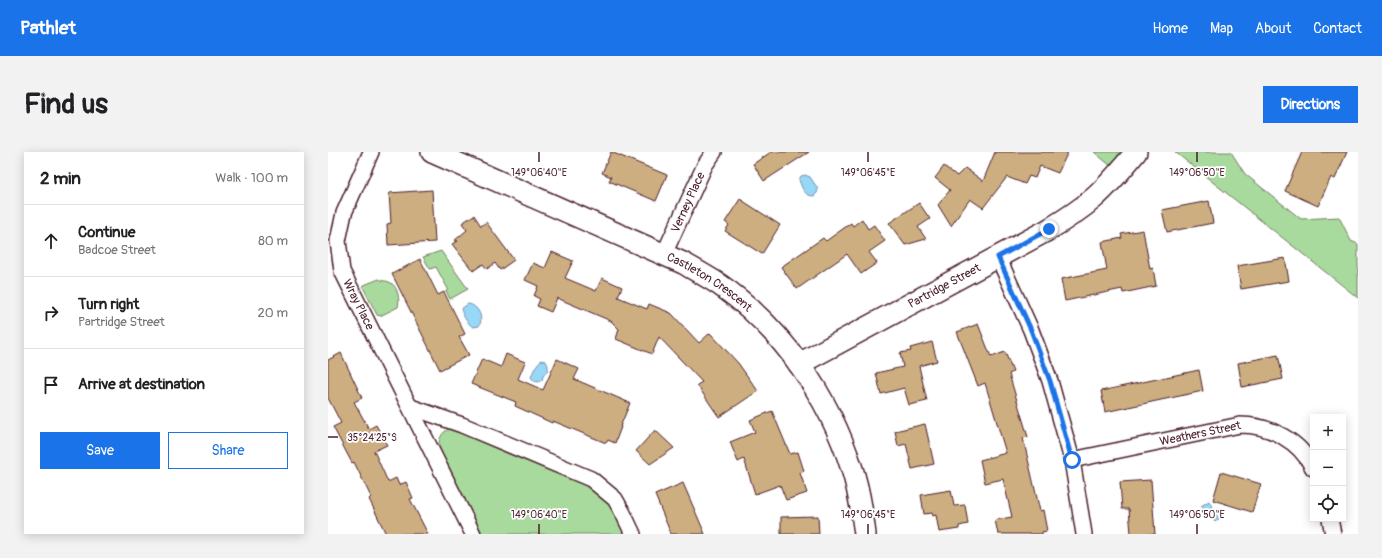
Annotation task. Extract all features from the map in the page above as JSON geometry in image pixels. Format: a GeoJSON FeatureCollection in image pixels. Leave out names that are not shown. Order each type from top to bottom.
{"type":"FeatureCollection","features":[{"type":"Feature","properties":{"kind":"street","name":"Wray Place"},"geometry":{"type":"LineString","coordinates":[[371,152],[344,213],[338,241],[342,271],[473,534]]}},
{"type":"Feature","properties":{"kind":"street","name":"Castleton Crescent"},"geometry":{"type":"LineString","coordinates":[[432,152],[462,158],[683,262],[726,290],[754,313],[785,346],[799,364],[814,385],[836,424],[859,493],[865,534]]}},
{"type":"Feature","properties":{"kind":"street","name":"Verney Place"},"geometry":{"type":"LineString","coordinates":[[664,254],[705,165],[714,152]]}},
{"type":"Feature","properties":{"kind":"street","name":"Partridge Street"},"geometry":{"type":"LineString","coordinates":[[799,364],[998,257],[1072,215],[1095,197],[1136,152]]}},
{"type":"Feature","properties":{"kind":"street"},"geometry":{"type":"LineString","coordinates":[[998,257],[1031,330],[1050,381],[1072,460],[1084,534]]}},
{"type":"Feature","properties":{"kind":"street"},"geometry":{"type":"LineString","coordinates":[[410,408],[462,425],[591,479],[615,499],[633,534]]}},
{"type":"Feature","properties":{"kind":"street","name":"Weathers Street"},"geometry":{"type":"LineString","coordinates":[[1072,460],[1240,425],[1251,425],[1274,431],[1294,443],[1310,462]]}},
{"type":"Feature","properties":{"kind":"street"},"geometry":{"type":"LineString","coordinates":[[1331,522],[1333,534]]}},
{"type":"Feature","properties":{"kind":"green space"},"geometry":{"type":"Polygon","coordinates":[[[1094,152],[1120,152],[1112,167],[1094,152]]]}},
{"type":"Feature","properties":{"kind":"green space"},"geometry":{"type":"Polygon","coordinates":[[[1175,152],[1231,152],[1245,174],[1301,219],[1339,217],[1351,241],[1358,244],[1358,298],[1175,152]]]}},
{"type":"Feature","properties":{"kind":"green space"},"geometry":{"type":"Polygon","coordinates":[[[441,251],[468,289],[450,299],[446,291],[448,289],[436,267],[430,269],[423,257],[441,251]]]}},
{"type":"Feature","properties":{"kind":"green space"},"geometry":{"type":"Polygon","coordinates":[[[379,279],[390,282],[395,287],[399,301],[398,307],[380,316],[377,315],[363,287],[364,285],[379,279]]]}},
{"type":"Feature","properties":{"kind":"green space"},"geometry":{"type":"Polygon","coordinates":[[[452,427],[586,483],[604,496],[627,534],[481,534],[439,450],[441,436],[445,431],[452,427]]]}},
{"type":"Feature","properties":{"kind":"water"},"geometry":{"type":"Polygon","coordinates":[[[805,175],[810,177],[818,189],[814,196],[808,195],[801,186],[799,180],[801,176],[805,175]]]}},
{"type":"Feature","properties":{"kind":"water"},"geometry":{"type":"Polygon","coordinates":[[[468,304],[475,307],[479,312],[481,319],[479,326],[473,327],[464,317],[461,309],[468,304]]]}},
{"type":"Feature","properties":{"kind":"water"},"geometry":{"type":"Polygon","coordinates":[[[542,360],[546,361],[548,370],[543,376],[542,380],[538,382],[534,381],[531,377],[537,365],[542,360]]]}},
{"type":"Feature","properties":{"kind":"water"},"geometry":{"type":"Polygon","coordinates":[[[1209,501],[1219,519],[1215,522],[1201,506],[1209,501]]]}},
{"type":"Feature","properties":{"kind":"building"},"geometry":{"type":"Polygon","coordinates":[[[611,152],[667,175],[656,201],[609,181],[611,177],[602,173],[611,152]]]}},
{"type":"Feature","properties":{"kind":"building"},"geometry":{"type":"Polygon","coordinates":[[[771,152],[809,152],[764,181],[753,164],[771,152]]]}},
{"type":"Feature","properties":{"kind":"building"},"geometry":{"type":"Polygon","coordinates":[[[995,152],[1068,152],[1058,173],[1040,166],[1035,178],[1029,176],[1025,184],[1007,177],[983,208],[970,199],[951,226],[938,205],[950,190],[935,178],[944,166],[957,176],[965,168],[983,181],[995,152]]]}},
{"type":"Feature","properties":{"kind":"building"},"geometry":{"type":"Polygon","coordinates":[[[1302,152],[1347,152],[1335,179],[1331,177],[1318,206],[1285,191],[1302,152]]]}},
{"type":"Feature","properties":{"kind":"building"},"geometry":{"type":"Polygon","coordinates":[[[432,190],[435,242],[388,245],[387,224],[391,223],[389,193],[432,190]]]}},
{"type":"Feature","properties":{"kind":"building"},"geometry":{"type":"Polygon","coordinates":[[[740,199],[780,225],[762,254],[725,231],[729,225],[725,222],[740,199]]]}},
{"type":"Feature","properties":{"kind":"building"},"geometry":{"type":"Polygon","coordinates":[[[1209,201],[1213,223],[1167,232],[1162,210],[1209,201]]]}},
{"type":"Feature","properties":{"kind":"building"},"geometry":{"type":"Polygon","coordinates":[[[919,203],[930,219],[918,227],[926,239],[905,245],[889,223],[919,203]]]}},
{"type":"Feature","properties":{"kind":"building"},"geometry":{"type":"Polygon","coordinates":[[[474,215],[481,226],[486,222],[514,260],[500,270],[495,263],[487,269],[483,264],[473,271],[452,244],[458,241],[454,241],[467,230],[462,223],[474,215]]]}},
{"type":"Feature","properties":{"kind":"building"},"geometry":{"type":"Polygon","coordinates":[[[862,219],[868,229],[874,225],[885,241],[869,252],[877,263],[861,274],[847,254],[797,289],[781,267],[823,238],[826,241],[851,223],[853,226],[862,219]]]}},
{"type":"Feature","properties":{"kind":"building"},"geometry":{"type":"Polygon","coordinates":[[[1143,230],[1150,269],[1153,268],[1156,286],[1123,293],[1122,289],[1065,301],[1061,279],[1107,270],[1102,242],[1122,238],[1121,234],[1143,230]]]}},
{"type":"Feature","properties":{"kind":"building"},"geometry":{"type":"Polygon","coordinates":[[[552,252],[573,261],[565,278],[596,291],[602,278],[622,287],[618,297],[647,309],[649,304],[671,313],[699,343],[710,333],[738,363],[758,391],[719,417],[697,385],[702,382],[659,337],[652,354],[616,339],[619,329],[611,321],[557,298],[551,312],[537,306],[540,299],[534,296],[538,286],[525,280],[533,263],[545,268],[552,252]]]}},
{"type":"Feature","properties":{"kind":"building"},"geometry":{"type":"Polygon","coordinates":[[[1285,258],[1289,281],[1241,289],[1237,266],[1285,258]]]}},
{"type":"Feature","properties":{"kind":"building"},"geometry":{"type":"Polygon","coordinates":[[[420,259],[438,295],[444,292],[465,334],[459,337],[469,355],[440,370],[392,274],[420,259]]]}},
{"type":"Feature","properties":{"kind":"building"},"geometry":{"type":"Polygon","coordinates":[[[978,324],[991,357],[1005,352],[1013,372],[1009,374],[1028,437],[1023,438],[1040,511],[1043,510],[1047,531],[1042,532],[1042,534],[998,534],[995,520],[1012,517],[1003,479],[985,483],[980,460],[1006,453],[985,383],[978,386],[957,332],[978,324]]]}},
{"type":"Feature","properties":{"kind":"building"},"geometry":{"type":"Polygon","coordinates":[[[932,342],[937,361],[919,366],[927,401],[909,405],[904,388],[881,394],[876,373],[903,367],[900,353],[911,351],[910,348],[932,342]]]}},
{"type":"Feature","properties":{"kind":"building"},"geometry":{"type":"Polygon","coordinates":[[[341,353],[362,398],[354,402],[369,429],[376,425],[387,445],[374,451],[388,482],[396,478],[399,485],[406,482],[413,498],[410,499],[428,534],[386,534],[369,499],[371,497],[354,462],[352,463],[333,427],[341,423],[328,398],[328,360],[341,353]]]}},
{"type":"Feature","properties":{"kind":"building"},"geometry":{"type":"Polygon","coordinates":[[[506,354],[525,362],[518,379],[543,390],[557,359],[579,369],[574,379],[630,403],[615,443],[608,440],[606,443],[553,421],[552,423],[515,406],[516,402],[471,384],[482,359],[501,367],[506,354]]]}},
{"type":"Feature","properties":{"kind":"building"},"geometry":{"type":"Polygon","coordinates":[[[1278,355],[1283,379],[1242,387],[1238,363],[1278,355]]]}},
{"type":"Feature","properties":{"kind":"building"},"geometry":{"type":"Polygon","coordinates":[[[1199,370],[1203,391],[1105,412],[1101,391],[1199,370]]]}},
{"type":"Feature","properties":{"kind":"building"},"geometry":{"type":"Polygon","coordinates":[[[772,411],[790,454],[798,452],[804,471],[800,473],[807,493],[786,500],[780,485],[755,494],[744,459],[738,462],[730,442],[755,432],[750,420],[772,411]]]}},
{"type":"Feature","properties":{"kind":"building"},"geometry":{"type":"Polygon","coordinates":[[[925,424],[934,464],[912,469],[906,444],[898,446],[895,431],[925,424]]]}},
{"type":"Feature","properties":{"kind":"building"},"geometry":{"type":"Polygon","coordinates":[[[655,430],[674,448],[650,464],[636,451],[655,430]]]}},
{"type":"Feature","properties":{"kind":"building"},"geometry":{"type":"Polygon","coordinates":[[[1221,472],[1261,484],[1252,512],[1213,500],[1221,472]]]}},
{"type":"Feature","properties":{"kind":"building"},"geometry":{"type":"Polygon","coordinates":[[[1151,480],[1155,534],[1131,534],[1129,509],[1122,509],[1120,482],[1151,480]]]}},
{"type":"Feature","properties":{"kind":"building"},"geometry":{"type":"Polygon","coordinates":[[[683,483],[705,534],[671,534],[655,495],[683,483]]]}},
{"type":"Feature","properties":{"kind":"building"},"geometry":{"type":"Polygon","coordinates":[[[951,490],[954,506],[965,505],[968,524],[959,526],[959,529],[939,532],[936,515],[933,516],[932,513],[924,514],[921,495],[951,490]]]}},
{"type":"Feature","properties":{"kind":"building"},"geometry":{"type":"Polygon","coordinates":[[[818,516],[819,534],[781,534],[781,517],[818,516]]]}},
{"type":"Feature","properties":{"kind":"route"},"geometry":{"type":"LineString","coordinates":[[1049,229],[998,257],[1031,330],[1050,381],[1072,460]]}}]}
